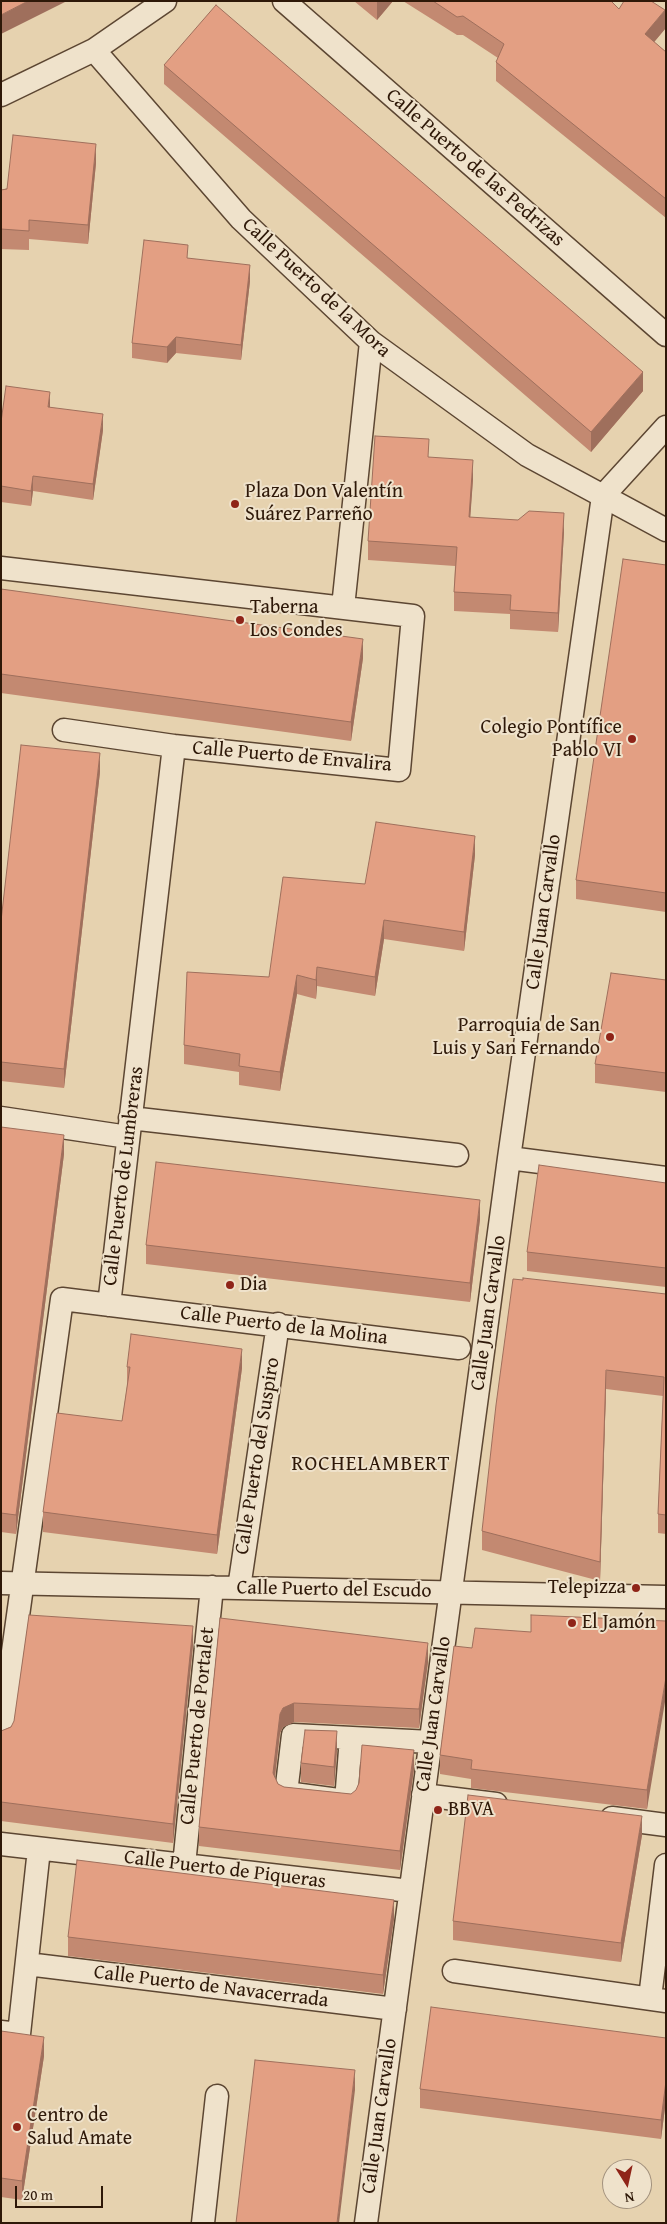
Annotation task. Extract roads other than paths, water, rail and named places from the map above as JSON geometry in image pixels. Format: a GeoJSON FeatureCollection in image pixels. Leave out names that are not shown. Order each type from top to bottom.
{"type":"FeatureCollection","features":[{"type":"Feature","properties":{"kind":"street"},"geometry":{"type":"LineString","coordinates":[[1,95],[94,50],[165,1]]}},
{"type":"Feature","properties":{"kind":"street","name":"Calle Puerto de las Pedrizas"},"geometry":{"type":"LineString","coordinates":[[284,1],[666,335]]}},
{"type":"Feature","properties":{"kind":"street","name":"Calle Puerto de la Mora"},"geometry":{"type":"LineString","coordinates":[[94,50],[241,219],[371,342],[527,455],[666,530]]}},
{"type":"Feature","properties":{"kind":"street"},"geometry":{"type":"LineString","coordinates":[[1,568],[343,608],[371,342]]}},
{"type":"Feature","properties":{"kind":"street"},"geometry":{"type":"LineString","coordinates":[[603,496],[666,427]]}},
{"type":"Feature","properties":{"kind":"street","name":"Calle Juan Carvallo"},"geometry":{"type":"LineString","coordinates":[[366,2223],[451,1592],[502,1281],[509,1158],[603,496]]}},
{"type":"Feature","properties":{"kind":"street","name":"Calle Puerto de Envalira"},"geometry":{"type":"LineString","coordinates":[[64,730],[174,746],[399,770],[413,616],[343,608]]}},
{"type":"Feature","properties":{"kind":"street","name":"Calle Puerto de Lumbreras"},"geometry":{"type":"LineString","coordinates":[[11,1583],[62,1299],[109,1304],[174,746]]}},
{"type":"Feature","properties":{"kind":"street"},"geometry":{"type":"LineString","coordinates":[[1,1118],[457,1155]]}},
{"type":"Feature","properties":{"kind":"street"},"geometry":{"type":"LineString","coordinates":[[509,1158],[666,1178]]}},
{"type":"Feature","properties":{"kind":"street","name":"Calle Puerto de la Molina"},"geometry":{"type":"LineString","coordinates":[[109,1304],[459,1348]]}},
{"type":"Feature","properties":{"kind":"street","name":"Calle Puerto del Suspiro"},"geometry":{"type":"LineString","coordinates":[[238,1588],[278,1324]]}},
{"type":"Feature","properties":{"kind":"street"},"geometry":{"type":"LineString","coordinates":[[1,1738],[11,1583]]}},
{"type":"Feature","properties":{"kind":"street","name":"Calle Puerto del Escudo"},"geometry":{"type":"LineString","coordinates":[[11,1583],[666,1597]]}},
{"type":"Feature","properties":{"kind":"street","name":"Calle Puerto de Portalet"},"geometry":{"type":"LineString","coordinates":[[184,1865],[212,1587]]}},
{"type":"Feature","properties":{"kind":"street"},"geometry":{"type":"LineString","coordinates":[[293,1735],[430,1750],[350,1750],[346,1801],[286,1793],[293,1735]]}},
{"type":"Feature","properties":{"kind":"street"},"geometry":{"type":"LineString","coordinates":[[423,1795],[520,1807]]}},
{"type":"Feature","properties":{"kind":"street"},"geometry":{"type":"LineString","coordinates":[[588,1815],[666,1825]]}},
{"type":"Feature","properties":{"kind":"street","name":"Calle Puerto de Piqueras"},"geometry":{"type":"LineString","coordinates":[[1,1844],[410,1891]]}},
{"type":"Feature","properties":{"kind":"street"},"geometry":{"type":"LineString","coordinates":[[10,2033],[27,1964],[39,1848]]}},
{"type":"Feature","properties":{"kind":"street"},"geometry":{"type":"LineString","coordinates":[[454,1971],[658,1999],[666,1865]]}},
{"type":"Feature","properties":{"kind":"street","name":"Calle Puerto de Navacerrada"},"geometry":{"type":"LineString","coordinates":[[27,1964],[394,2009]]}},
{"type":"Feature","properties":{"kind":"street"},"geometry":{"type":"LineString","coordinates":[[203,2223],[217,2096]]}},
{"type":"Feature","properties":{"kind":"place","name":"Plaza Don Valentín Suárez Parreño"},"geometry":{"type":"Point","coordinates":[235,504]}},
{"type":"Feature","properties":{"kind":"place","name":"Taberna Los Condes"},"geometry":{"type":"Point","coordinates":[240,620]}},
{"type":"Feature","properties":{"kind":"place","name":"Colegio Pontífice Pablo VI"},"geometry":{"type":"Point","coordinates":[632,739]}},
{"type":"Feature","properties":{"kind":"place","name":"Parroquia de San Luis y San Fernando"},"geometry":{"type":"Point","coordinates":[610,1037]}},
{"type":"Feature","properties":{"kind":"place","name":"Dia"},"geometry":{"type":"Point","coordinates":[230,1285]}},
{"type":"Feature","properties":{"kind":"place","name":"Telepizza"},"geometry":{"type":"Point","coordinates":[636,1588]}},
{"type":"Feature","properties":{"kind":"place","name":"El Jamón"},"geometry":{"type":"Point","coordinates":[572,1623]}},
{"type":"Feature","properties":{"kind":"place","name":"BBVA"},"geometry":{"type":"Point","coordinates":[438,1810]}},
{"type":"Feature","properties":{"kind":"place","name":"Centro de Salud Amate"},"geometry":{"type":"Point","coordinates":[17,2127]}},
{"type":"Feature","properties":{"kind":"district","name":"ROCHELAMBERT"},"geometry":{"type":"Point","coordinates":[371,1465]}}]}
